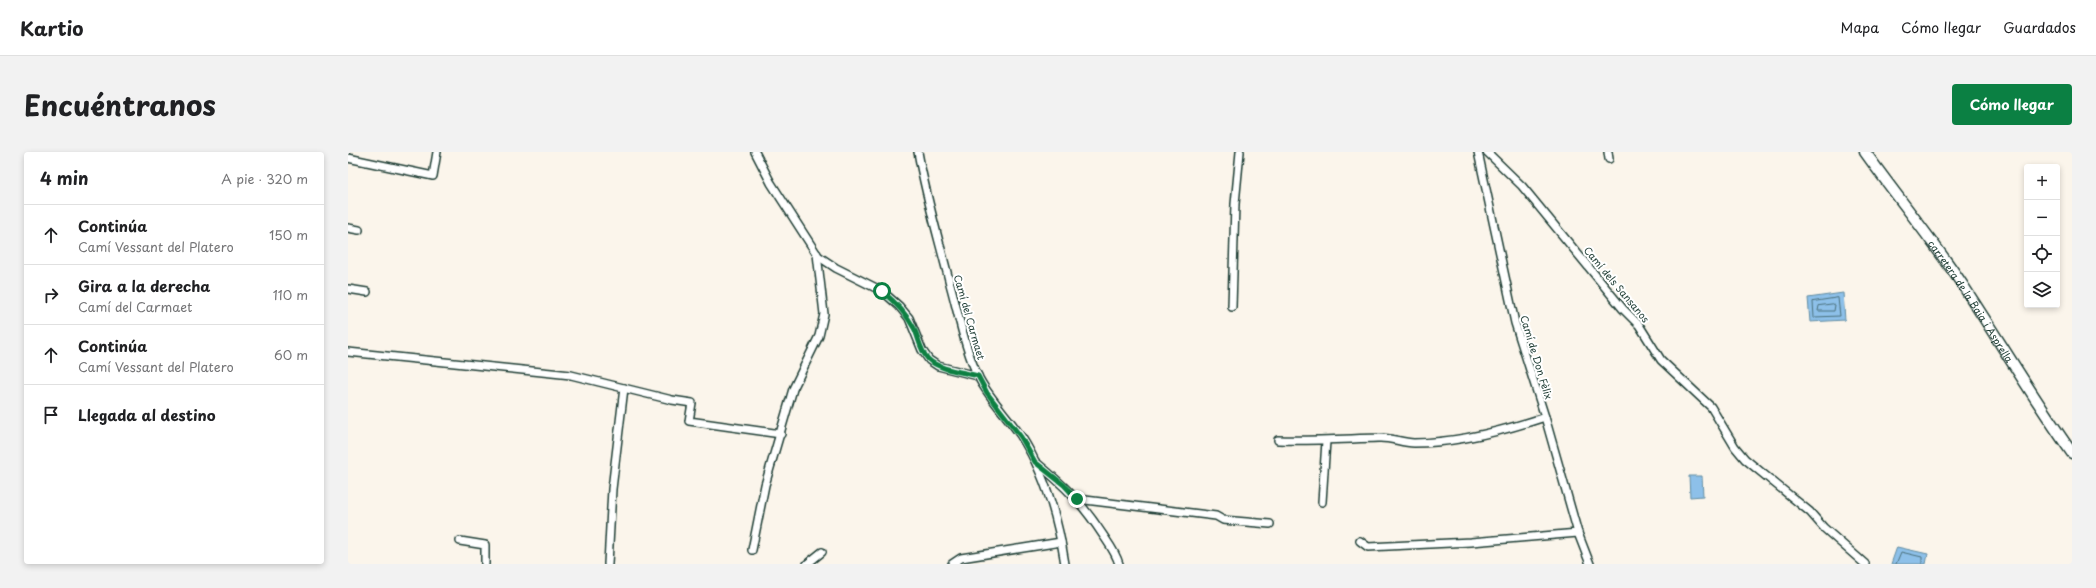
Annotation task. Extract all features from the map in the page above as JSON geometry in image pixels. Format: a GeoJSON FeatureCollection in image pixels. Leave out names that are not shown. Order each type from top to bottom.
{"type":"FeatureCollection","features":[{"type":"Feature","properties":{"kind":"main road","name":"carretera de la Baia i Asprella"},"geometry":{"type":"LineString","coordinates":[[1865,152],[1897,198],[1932,241],[1959,280],[1993,335],[2072,453]]}},
{"type":"Feature","properties":{"kind":"street"},"geometry":{"type":"LineString","coordinates":[[348,158],[433,176],[437,152]]}},
{"type":"Feature","properties":{"kind":"street"},"geometry":{"type":"LineString","coordinates":[[755,152],[771,183],[817,254],[836,268],[882,291],[899,306],[909,318],[922,350],[929,360],[938,366],[978,376]]}},
{"type":"Feature","properties":{"kind":"street","name":"Camí del Carmaet"},"geometry":{"type":"LineString","coordinates":[[918,152],[923,179],[960,322],[978,376],[987,393],[1021,437],[1047,486],[1065,564]]}},
{"type":"Feature","properties":{"kind":"street"},"geometry":{"type":"LineString","coordinates":[[1232,307],[1235,204],[1240,152]]}},
{"type":"Feature","properties":{"kind":"street","name":"Camí de Don Fèlix"},"geometry":{"type":"LineString","coordinates":[[1478,152],[1515,324],[1545,417],[1578,533],[1590,564]]}},
{"type":"Feature","properties":{"kind":"street","name":"Camí dels Sansanos"},"geometry":{"type":"LineString","coordinates":[[1487,152],[1522,186],[1623,309],[1639,324],[1662,360],[1710,407],[1735,448],[1745,459],[1810,512],[1824,528],[1865,564]]}},
{"type":"Feature","properties":{"kind":"street"},"geometry":{"type":"LineString","coordinates":[[348,228],[359,230]]}},
{"type":"Feature","properties":{"kind":"street"},"geometry":{"type":"LineString","coordinates":[[752,550],[765,485],[793,389],[819,336],[824,314],[817,254]]}},
{"type":"Feature","properties":{"kind":"street"},"geometry":{"type":"LineString","coordinates":[[348,290],[367,292]]}},
{"type":"Feature","properties":{"kind":"street"},"geometry":{"type":"LineString","coordinates":[[348,352],[571,374],[692,404],[688,421],[781,434]]}},
{"type":"Feature","properties":{"kind":"street"},"geometry":{"type":"LineString","coordinates":[[608,564],[612,489],[624,388]]}},
{"type":"Feature","properties":{"kind":"street"},"geometry":{"type":"LineString","coordinates":[[1278,440],[1326,441],[1380,438],[1414,443],[1445,440],[1508,429],[1545,417]]}},
{"type":"Feature","properties":{"kind":"street"},"geometry":{"type":"LineString","coordinates":[[1322,502],[1326,441]]}},
{"type":"Feature","properties":{"kind":"street"},"geometry":{"type":"LineString","coordinates":[[1035,462],[1064,485],[1085,507],[1109,544],[1119,564]]}},
{"type":"Feature","properties":{"kind":"street"},"geometry":{"type":"LineString","coordinates":[[1077,499],[1216,516],[1223,520],[1270,524]]}},
{"type":"Feature","properties":{"kind":"street"},"geometry":{"type":"LineString","coordinates":[[1360,541],[1368,547],[1471,542],[1578,533]]}},
{"type":"Feature","properties":{"kind":"street"},"geometry":{"type":"LineString","coordinates":[[460,541],[485,545],[485,564]]}},
{"type":"Feature","properties":{"kind":"street"},"geometry":{"type":"LineString","coordinates":[[952,564],[961,558],[1061,542]]}},
{"type":"Feature","properties":{"kind":"street"},"geometry":{"type":"LineString","coordinates":[[807,564],[822,552]]}},
{"type":"Feature","properties":{"kind":"water"},"geometry":{"type":"Polygon","coordinates":[[[1843,293],[1845,320],[1810,322],[1808,298],[1843,293]]]}},
{"type":"Feature","properties":{"kind":"water"},"geometry":{"type":"Polygon","coordinates":[[[1689,476],[1702,476],[1703,496],[1690,497],[1689,476]]]}},
{"type":"Feature","properties":{"kind":"water"},"geometry":{"type":"Polygon","coordinates":[[[1897,547],[1928,554],[1926,564],[1891,564],[1897,547]]]}},
{"type":"Feature","properties":{"kind":"route"},"geometry":{"type":"LineString","coordinates":[[882,291],[899,306],[909,318],[922,350],[929,360],[938,366],[978,376],[987,393],[1021,437],[1035,462],[1064,485],[1077,499]]}}]}
